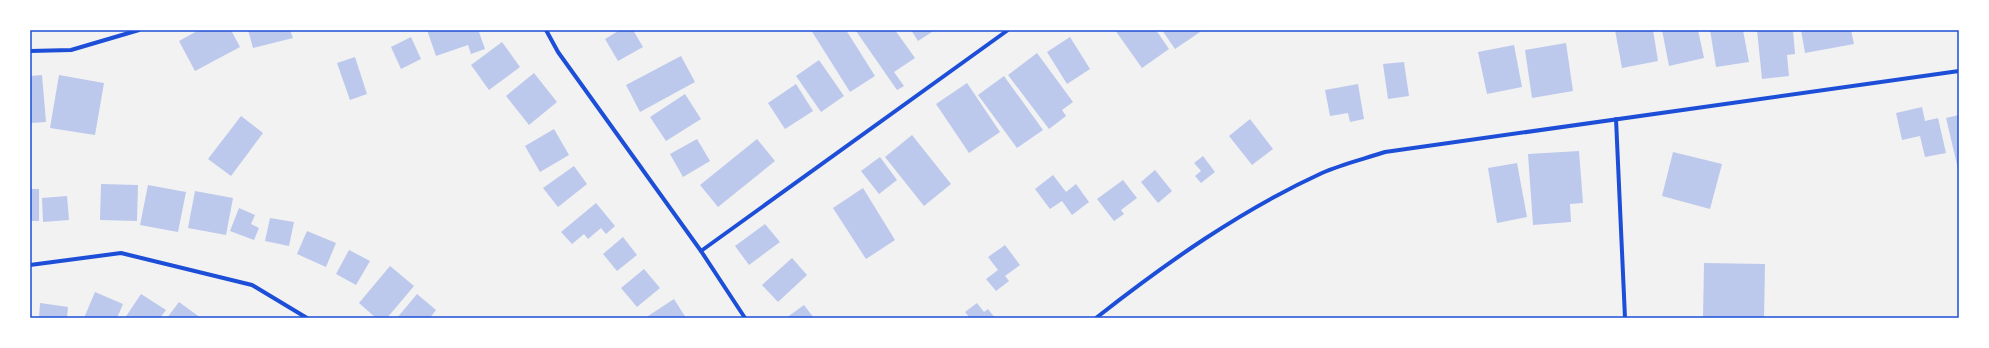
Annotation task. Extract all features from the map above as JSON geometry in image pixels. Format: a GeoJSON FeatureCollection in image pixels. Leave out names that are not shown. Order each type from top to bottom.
{"type":"FeatureCollection","features":[{"type":"Feature","properties":{"kind":"street"},"geometry":{"type":"LineString","coordinates":[[30,51],[71,50],[139,30]]}},
{"type":"Feature","properties":{"kind":"street"},"geometry":{"type":"LineString","coordinates":[[546,30],[558,52],[701,252],[744,318]]}},
{"type":"Feature","properties":{"kind":"street"},"geometry":{"type":"LineString","coordinates":[[701,252],[1008,30]]}},
{"type":"Feature","properties":{"kind":"street"},"geometry":{"type":"LineString","coordinates":[[1096,318],[1141,282],[1254,208],[1323,172],[1385,152],[1959,72]]}},
{"type":"Feature","properties":{"kind":"street"},"geometry":{"type":"LineString","coordinates":[[1616,119],[1625,318]]}},
{"type":"Feature","properties":{"kind":"street"},"geometry":{"type":"LineString","coordinates":[[30,265],[121,253],[252,285],[307,318]]}},
{"type":"Feature","properties":{"kind":"building"},"geometry":{"type":"Polygon","coordinates":[[[199,30],[231,30],[240,47],[195,71],[179,41],[199,30]]]}},
{"type":"Feature","properties":{"kind":"building"},"geometry":{"type":"Polygon","coordinates":[[[248,30],[290,30],[293,38],[253,48],[248,30]]]}},
{"type":"Feature","properties":{"kind":"building"},"geometry":{"type":"Polygon","coordinates":[[[427,30],[485,30],[479,32],[485,49],[471,54],[468,45],[436,56],[427,30]]]}},
{"type":"Feature","properties":{"kind":"building"},"geometry":{"type":"Polygon","coordinates":[[[620,30],[633,30],[643,47],[618,61],[605,39],[620,30]]]}},
{"type":"Feature","properties":{"kind":"building"},"geometry":{"type":"Polygon","coordinates":[[[811,30],[846,30],[875,76],[850,92],[811,30]]]}},
{"type":"Feature","properties":{"kind":"building"},"geometry":{"type":"Polygon","coordinates":[[[895,30],[915,58],[894,72],[904,86],[897,90],[856,31],[895,30]]]}},
{"type":"Feature","properties":{"kind":"building"},"geometry":{"type":"Polygon","coordinates":[[[911,30],[935,30],[918,41],[911,30]]]}},
{"type":"Feature","properties":{"kind":"building"},"geometry":{"type":"Polygon","coordinates":[[[1115,30],[1156,30],[1169,49],[1142,68],[1115,30]]]}},
{"type":"Feature","properties":{"kind":"building"},"geometry":{"type":"Polygon","coordinates":[[[1162,30],[1203,30],[1175,49],[1162,30]]]}},
{"type":"Feature","properties":{"kind":"building"},"geometry":{"type":"Polygon","coordinates":[[[1615,30],[1653,30],[1658,61],[1622,68],[1615,30]]]}},
{"type":"Feature","properties":{"kind":"building"},"geometry":{"type":"Polygon","coordinates":[[[1662,30],[1698,30],[1704,58],[1669,66],[1662,30]]]}},
{"type":"Feature","properties":{"kind":"building"},"geometry":{"type":"Polygon","coordinates":[[[1710,30],[1743,30],[1749,62],[1716,67],[1710,30]]]}},
{"type":"Feature","properties":{"kind":"building"},"geometry":{"type":"Polygon","coordinates":[[[1757,30],[1793,30],[1795,54],[1787,55],[1789,76],[1762,79],[1757,30]]]}},
{"type":"Feature","properties":{"kind":"building"},"geometry":{"type":"Polygon","coordinates":[[[1801,30],[1851,30],[1854,44],[1805,53],[1801,30]]]}},
{"type":"Feature","properties":{"kind":"building"},"geometry":{"type":"Polygon","coordinates":[[[411,37],[421,59],[401,69],[391,47],[411,37]]]}},
{"type":"Feature","properties":{"kind":"building"},"geometry":{"type":"Polygon","coordinates":[[[1070,37],[1090,69],[1067,84],[1047,52],[1070,37]]]}},
{"type":"Feature","properties":{"kind":"building"},"geometry":{"type":"Polygon","coordinates":[[[502,42],[520,67],[489,90],[471,65],[502,42]]]}},
{"type":"Feature","properties":{"kind":"building"},"geometry":{"type":"Polygon","coordinates":[[[1566,43],[1573,91],[1532,98],[1525,50],[1566,43]]]}},
{"type":"Feature","properties":{"kind":"building"},"geometry":{"type":"Polygon","coordinates":[[[1514,45],[1522,87],[1487,94],[1478,52],[1514,45]]]}},
{"type":"Feature","properties":{"kind":"building"},"geometry":{"type":"Polygon","coordinates":[[[1037,53],[1073,102],[1062,110],[1066,116],[1049,129],[1008,75],[1037,53]]]}},
{"type":"Feature","properties":{"kind":"building"},"geometry":{"type":"Polygon","coordinates":[[[681,56],[695,82],[640,112],[626,85],[681,56]]]}},
{"type":"Feature","properties":{"kind":"building"},"geometry":{"type":"Polygon","coordinates":[[[355,57],[367,94],[350,100],[337,63],[355,57]]]}},
{"type":"Feature","properties":{"kind":"building"},"geometry":{"type":"Polygon","coordinates":[[[819,60],[844,96],[821,112],[796,76],[819,60]]]}},
{"type":"Feature","properties":{"kind":"building"},"geometry":{"type":"Polygon","coordinates":[[[1404,62],[1409,96],[1388,99],[1383,64],[1404,62]]]}},
{"type":"Feature","properties":{"kind":"building"},"geometry":{"type":"Polygon","coordinates":[[[534,73],[557,102],[529,125],[506,96],[534,73]]]}},
{"type":"Feature","properties":{"kind":"building"},"geometry":{"type":"Polygon","coordinates":[[[42,75],[46,122],[30,123],[30,76],[42,75]]]}},
{"type":"Feature","properties":{"kind":"building"},"geometry":{"type":"Polygon","coordinates":[[[59,75],[104,83],[95,135],[50,128],[59,75]]]}},
{"type":"Feature","properties":{"kind":"building"},"geometry":{"type":"Polygon","coordinates":[[[1004,76],[1043,130],[1017,148],[978,95],[1004,76]]]}},
{"type":"Feature","properties":{"kind":"building"},"geometry":{"type":"Polygon","coordinates":[[[967,83],[1000,132],[969,153],[936,104],[967,83]]]}},
{"type":"Feature","properties":{"kind":"building"},"geometry":{"type":"Polygon","coordinates":[[[796,84],[813,111],[785,129],[768,103],[796,84]]]}},
{"type":"Feature","properties":{"kind":"building"},"geometry":{"type":"Polygon","coordinates":[[[1358,84],[1364,119],[1350,122],[1348,113],[1330,116],[1325,90],[1358,84]]]}},
{"type":"Feature","properties":{"kind":"building"},"geometry":{"type":"Polygon","coordinates":[[[685,94],[701,119],[666,141],[650,117],[685,94]]]}},
{"type":"Feature","properties":{"kind":"building"},"geometry":{"type":"Polygon","coordinates":[[[1922,107],[1925,121],[1938,118],[1946,153],[1925,157],[1920,136],[1902,140],[1896,113],[1922,107]]]}},
{"type":"Feature","properties":{"kind":"building"},"geometry":{"type":"Polygon","coordinates":[[[1959,115],[1959,168],[1958,169],[1946,118],[1959,115]]]}},
{"type":"Feature","properties":{"kind":"building"},"geometry":{"type":"Polygon","coordinates":[[[241,116],[263,133],[231,176],[208,159],[241,116]]]}},
{"type":"Feature","properties":{"kind":"building"},"geometry":{"type":"Polygon","coordinates":[[[1250,119],[1273,149],[1252,165],[1229,136],[1250,119]]]}},
{"type":"Feature","properties":{"kind":"building"},"geometry":{"type":"Polygon","coordinates":[[[554,129],[569,155],[540,172],[525,146],[554,129]]]}},
{"type":"Feature","properties":{"kind":"building"},"geometry":{"type":"Polygon","coordinates":[[[912,135],[951,184],[924,206],[885,157],[912,135]]]}},
{"type":"Feature","properties":{"kind":"building"},"geometry":{"type":"Polygon","coordinates":[[[697,139],[710,161],[683,177],[670,154],[697,139]]]}},
{"type":"Feature","properties":{"kind":"building"},"geometry":{"type":"Polygon","coordinates":[[[757,139],[775,161],[718,207],[700,185],[757,139]]]}},
{"type":"Feature","properties":{"kind":"building"},"geometry":{"type":"Polygon","coordinates":[[[1579,151],[1583,203],[1570,204],[1571,222],[1533,225],[1528,154],[1579,151]]]}},
{"type":"Feature","properties":{"kind":"building"},"geometry":{"type":"Polygon","coordinates":[[[1673,152],[1722,164],[1710,209],[1662,196],[1673,152]]]}},
{"type":"Feature","properties":{"kind":"building"},"geometry":{"type":"Polygon","coordinates":[[[1203,156],[1215,172],[1201,183],[1195,176],[1201,171],[1194,163],[1203,156]]]}},
{"type":"Feature","properties":{"kind":"building"},"geometry":{"type":"Polygon","coordinates":[[[880,157],[897,180],[879,194],[861,171],[880,157]]]}},
{"type":"Feature","properties":{"kind":"building"},"geometry":{"type":"Polygon","coordinates":[[[1517,163],[1527,217],[1497,223],[1488,168],[1517,163]]]}},
{"type":"Feature","properties":{"kind":"building"},"geometry":{"type":"Polygon","coordinates":[[[574,166],[587,184],[558,207],[543,188],[574,166]]]}},
{"type":"Feature","properties":{"kind":"building"},"geometry":{"type":"Polygon","coordinates":[[[1155,170],[1172,191],[1158,203],[1141,182],[1155,170]]]}},
{"type":"Feature","properties":{"kind":"building"},"geometry":{"type":"Polygon","coordinates":[[[1053,175],[1066,192],[1076,184],[1089,202],[1072,215],[1062,201],[1050,209],[1035,189],[1053,175]]]}},
{"type":"Feature","properties":{"kind":"building"},"geometry":{"type":"Polygon","coordinates":[[[1123,180],[1137,198],[1121,210],[1124,214],[1114,221],[1097,199],[1123,180]]]}},
{"type":"Feature","properties":{"kind":"building"},"geometry":{"type":"Polygon","coordinates":[[[101,184],[138,185],[137,221],[100,220],[101,184]]]}},
{"type":"Feature","properties":{"kind":"building"},"geometry":{"type":"Polygon","coordinates":[[[148,185],[186,192],[178,232],[140,225],[148,185]]]}},
{"type":"Feature","properties":{"kind":"building"},"geometry":{"type":"Polygon","coordinates":[[[863,188],[895,240],[866,259],[833,208],[863,188]]]}},
{"type":"Feature","properties":{"kind":"building"},"geometry":{"type":"Polygon","coordinates":[[[30,189],[39,189],[39,221],[30,221],[30,189]]]}},
{"type":"Feature","properties":{"kind":"building"},"geometry":{"type":"Polygon","coordinates":[[[195,191],[233,198],[226,235],[188,228],[195,191]]]}},
{"type":"Feature","properties":{"kind":"building"},"geometry":{"type":"Polygon","coordinates":[[[67,196],[69,220],[43,222],[42,198],[67,196]]]}},
{"type":"Feature","properties":{"kind":"building"},"geometry":{"type":"Polygon","coordinates":[[[596,203],[615,226],[606,234],[601,228],[588,239],[584,234],[572,244],[561,232],[596,203]]]}},
{"type":"Feature","properties":{"kind":"building"},"geometry":{"type":"Polygon","coordinates":[[[239,208],[255,215],[251,224],[259,228],[254,240],[230,231],[239,208]]]}},
{"type":"Feature","properties":{"kind":"building"},"geometry":{"type":"Polygon","coordinates":[[[270,218],[294,222],[289,246],[265,241],[270,218]]]}},
{"type":"Feature","properties":{"kind":"building"},"geometry":{"type":"Polygon","coordinates":[[[765,224],[780,242],[749,265],[735,246],[765,224]]]}},
{"type":"Feature","properties":{"kind":"building"},"geometry":{"type":"Polygon","coordinates":[[[307,231],[336,243],[326,267],[297,254],[307,231]]]}},
{"type":"Feature","properties":{"kind":"building"},"geometry":{"type":"Polygon","coordinates":[[[623,237],[637,255],[617,271],[603,254],[623,237]]]}},
{"type":"Feature","properties":{"kind":"building"},"geometry":{"type":"Polygon","coordinates":[[[1005,245],[1020,265],[1005,276],[1009,281],[996,291],[986,279],[998,270],[988,257],[1005,245]]]}},
{"type":"Feature","properties":{"kind":"building"},"geometry":{"type":"Polygon","coordinates":[[[349,250],[370,261],[356,285],[336,274],[349,250]]]}},
{"type":"Feature","properties":{"kind":"building"},"geometry":{"type":"Polygon","coordinates":[[[792,258],[807,275],[778,302],[762,285],[792,258]]]}},
{"type":"Feature","properties":{"kind":"building"},"geometry":{"type":"Polygon","coordinates":[[[1704,263],[1765,264],[1764,318],[1703,318],[1704,263]]]}},
{"type":"Feature","properties":{"kind":"building"},"geometry":{"type":"Polygon","coordinates":[[[390,266],[414,286],[387,318],[376,318],[359,303],[390,266]]]}},
{"type":"Feature","properties":{"kind":"building"},"geometry":{"type":"Polygon","coordinates":[[[644,269],[660,288],[637,307],[621,288],[644,269]]]}},
{"type":"Feature","properties":{"kind":"building"},"geometry":{"type":"Polygon","coordinates":[[[95,292],[123,304],[117,318],[84,318],[95,292]]]}},
{"type":"Feature","properties":{"kind":"building"},"geometry":{"type":"Polygon","coordinates":[[[141,294],[166,310],[160,318],[125,318],[141,294]]]}},
{"type":"Feature","properties":{"kind":"building"},"geometry":{"type":"Polygon","coordinates":[[[417,294],[436,310],[430,318],[397,318],[417,294]]]}},
{"type":"Feature","properties":{"kind":"building"},"geometry":{"type":"Polygon","coordinates":[[[674,299],[686,318],[645,318],[674,299]]]}},
{"type":"Feature","properties":{"kind":"building"},"geometry":{"type":"Polygon","coordinates":[[[179,302],[201,318],[167,318],[179,302]]]}},
{"type":"Feature","properties":{"kind":"building"},"geometry":{"type":"Polygon","coordinates":[[[40,303],[68,307],[67,318],[39,318],[40,303]]]}},
{"type":"Feature","properties":{"kind":"building"},"geometry":{"type":"Polygon","coordinates":[[[977,303],[984,312],[988,309],[995,318],[970,318],[965,312],[977,303]]]}},
{"type":"Feature","properties":{"kind":"building"},"geometry":{"type":"Polygon","coordinates":[[[804,305],[814,318],[786,318],[804,305]]]}}]}
